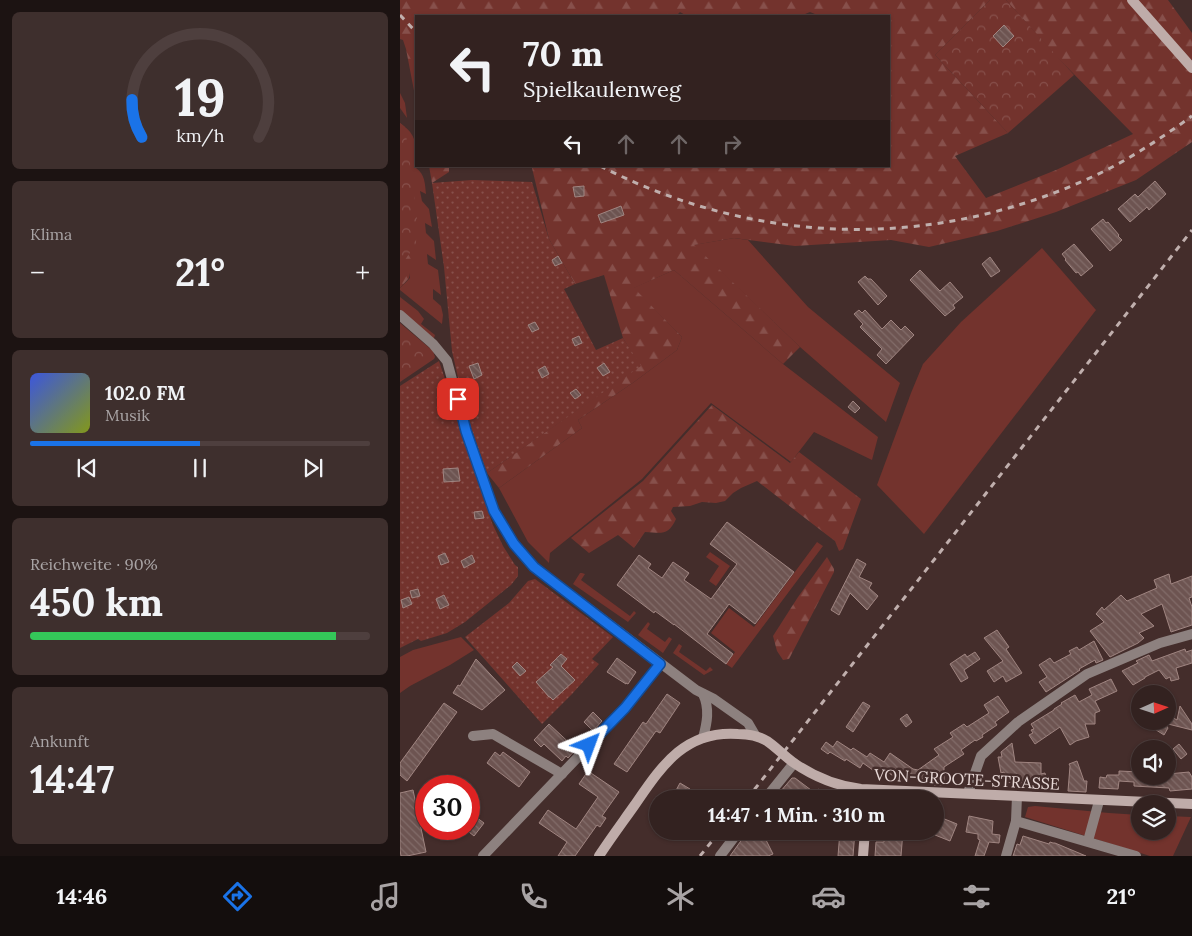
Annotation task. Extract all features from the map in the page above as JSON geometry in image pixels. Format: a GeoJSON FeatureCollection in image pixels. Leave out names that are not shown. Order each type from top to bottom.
{"type":"FeatureCollection","features":[{"type":"Feature","properties":{"kind":"street"},"geometry":{"type":"LineString","coordinates":[[1132,0],[1192,68]]}},
{"type":"Feature","properties":{"kind":"street"},"geometry":{"type":"LineString","coordinates":[[400,315],[433,344],[447,361],[466,431],[494,511],[514,544],[534,567],[660,664],[748,723],[755,735]]}},
{"type":"Feature","properties":{"kind":"street"},"geometry":{"type":"LineString","coordinates":[[968,794],[981,756],[1018,722],[1087,674],[1160,643],[1192,634]]}},
{"type":"Feature","properties":{"kind":"street"},"geometry":{"type":"LineString","coordinates":[[483,856],[625,708],[660,664]]}},
{"type":"Feature","properties":{"kind":"street"},"geometry":{"type":"LineString","coordinates":[[703,694],[707,708],[706,728],[703,738]]}},
{"type":"Feature","properties":{"kind":"street"},"geometry":{"type":"LineString","coordinates":[[473,736],[493,734],[562,774]]}},
{"type":"Feature","properties":{"kind":"street"},"geometry":{"type":"LineString","coordinates":[[599,856],[658,771],[674,754],[688,745],[715,734],[755,735]]}},
{"type":"Feature","properties":{"kind":"street","name":"VON-GROOTE-STRASSE"},"geometry":{"type":"LineString","coordinates":[[755,735],[766,740],[794,763],[816,776],[851,790]]}},
{"type":"Feature","properties":{"kind":"street"},"geometry":{"type":"LineString","coordinates":[[772,790],[794,763]]}},
{"type":"Feature","properties":{"kind":"street","name":"VON-GROOTE-STRASSE"},"geometry":{"type":"LineString","coordinates":[[944,794],[1192,804]]}},
{"type":"Feature","properties":{"kind":"street"},"geometry":{"type":"LineString","coordinates":[[1006,856],[1016,821],[1017,796]]}},
{"type":"Feature","properties":{"kind":"street"},"geometry":{"type":"LineString","coordinates":[[1088,841],[1100,801]]}},
{"type":"Feature","properties":{"kind":"street"},"geometry":{"type":"LineString","coordinates":[[1016,821],[1136,856]]}},
{"type":"Feature","properties":{"kind":"street"},"geometry":{"type":"LineString","coordinates":[[720,856],[732,840]]}},
{"type":"Feature","properties":{"kind":"street"},"geometry":{"type":"LineString","coordinates":[[863,856],[864,840]]}},
{"type":"Feature","properties":{"kind":"green space"},"geometry":{"type":"Polygon","coordinates":[[[400,0],[990,0],[935,55],[1008,133],[955,156],[986,198],[1056,170],[1133,134],[1057,57],[1006,0],[1168,0],[1192,33],[1192,142],[1136,180],[1056,212],[997,231],[929,247],[891,240],[795,246],[734,238],[694,245],[800,347],[783,364],[674,270],[634,288],[682,337],[677,350],[578,420],[582,428],[499,488],[487,473],[640,366],[623,338],[604,275],[575,284],[549,239],[532,168],[518,167],[890,167],[890,15],[818,15],[810,12],[802,15],[685,15],[680,12],[677,15],[415,15],[415,96],[406,49],[403,40],[400,39],[400,0]]]}},
{"type":"Feature","properties":{"kind":"green space"},"geometry":{"type":"Polygon","coordinates":[[[990,0],[1006,0],[1074,75],[1008,133],[935,55],[990,0]]]}},
{"type":"Feature","properties":{"kind":"green space"},"geometry":{"type":"Polygon","coordinates":[[[400,93],[405,103],[407,118],[400,108],[400,93]]]}},
{"type":"Feature","properties":{"kind":"green space"},"geometry":{"type":"Polygon","coordinates":[[[400,123],[414,138],[415,167],[423,176],[425,183],[426,194],[420,191],[422,201],[429,209],[432,227],[425,223],[426,233],[434,241],[436,260],[427,254],[428,264],[438,270],[441,295],[433,289],[433,299],[441,306],[442,324],[400,290],[410,278],[400,213],[400,123]]]}},
{"type":"Feature","properties":{"kind":"green space"},"geometry":{"type":"Polygon","coordinates":[[[400,123],[405,127],[417,216],[416,244],[400,267],[400,123]]]}},
{"type":"Feature","properties":{"kind":"green space"},"geometry":{"type":"Polygon","coordinates":[[[429,167],[449,167],[449,172],[432,183],[429,167]]]}},
{"type":"Feature","properties":{"kind":"green space"},"geometry":{"type":"Polygon","coordinates":[[[472,180],[532,182],[549,239],[575,284],[564,289],[596,350],[623,338],[641,366],[487,473],[466,413],[452,351],[444,267],[432,183],[472,180]]]}},
{"type":"Feature","properties":{"kind":"green space"},"geometry":{"type":"Polygon","coordinates":[[[400,213],[417,229],[409,278],[400,288],[400,213]]]}},
{"type":"Feature","properties":{"kind":"green space"},"geometry":{"type":"Polygon","coordinates":[[[734,238],[748,240],[808,307],[900,383],[886,422],[800,347],[693,245],[734,238]]]}},
{"type":"Feature","properties":{"kind":"green space"},"geometry":{"type":"Polygon","coordinates":[[[1042,248],[1096,310],[924,534],[877,485],[911,393],[923,364],[961,322],[1042,248]]]}},
{"type":"Feature","properties":{"kind":"green space"},"geometry":{"type":"Polygon","coordinates":[[[674,270],[783,364],[878,437],[872,460],[814,432],[791,462],[711,403],[642,479],[550,553],[549,563],[528,542],[499,488],[582,428],[578,420],[677,350],[682,337],[633,288],[674,270]]]}},
{"type":"Feature","properties":{"kind":"green space"},"geometry":{"type":"Polygon","coordinates":[[[400,297],[418,311],[424,319],[421,324],[435,335],[434,338],[400,311],[400,297]]]}},
{"type":"Feature","properties":{"kind":"green space"},"geometry":{"type":"Polygon","coordinates":[[[400,323],[433,351],[435,357],[400,382],[400,323]]]}},
{"type":"Feature","properties":{"kind":"green space"},"geometry":{"type":"Polygon","coordinates":[[[439,361],[492,523],[503,546],[518,567],[518,576],[511,585],[465,622],[447,633],[421,641],[418,639],[400,648],[400,386],[439,361]]]}},
{"type":"Feature","properties":{"kind":"green space"},"geometry":{"type":"Polygon","coordinates":[[[712,405],[790,463],[799,452],[861,499],[843,549],[839,551],[835,541],[757,481],[733,493],[725,501],[716,503],[702,502],[690,506],[673,507],[671,511],[676,519],[670,528],[660,533],[645,532],[634,548],[618,535],[589,553],[571,538],[643,481],[712,405]]]}},
{"type":"Feature","properties":{"kind":"green space"},"geometry":{"type":"Polygon","coordinates":[[[817,542],[823,546],[732,668],[726,664],[735,652],[711,633],[729,608],[754,627],[817,542]]]}},
{"type":"Feature","properties":{"kind":"green space"},"geometry":{"type":"Polygon","coordinates":[[[710,552],[730,566],[716,586],[709,581],[719,566],[706,557],[710,552]]]}},
{"type":"Feature","properties":{"kind":"green space"},"geometry":{"type":"Polygon","coordinates":[[[827,557],[834,572],[789,659],[783,660],[777,651],[773,636],[827,557]]]}},
{"type":"Feature","properties":{"kind":"green space"},"geometry":{"type":"Polygon","coordinates":[[[580,573],[585,574],[581,580],[630,616],[634,611],[636,613],[628,622],[573,584],[580,573]]]}},
{"type":"Feature","properties":{"kind":"green space"},"geometry":{"type":"Polygon","coordinates":[[[535,579],[613,637],[592,659],[599,664],[542,724],[465,637],[509,603],[528,581],[535,579]]]}},
{"type":"Feature","properties":{"kind":"green space"},"geometry":{"type":"Polygon","coordinates":[[[648,622],[650,624],[647,629],[665,642],[669,637],[672,639],[663,653],[638,635],[648,622]]]}},
{"type":"Feature","properties":{"kind":"green space"},"geometry":{"type":"Polygon","coordinates":[[[461,637],[474,650],[400,693],[400,657],[413,650],[461,637]]]}},
{"type":"Feature","properties":{"kind":"green space"},"geometry":{"type":"Polygon","coordinates":[[[679,644],[682,646],[679,652],[706,671],[710,667],[713,670],[704,675],[673,653],[679,644]]]}},
{"type":"Feature","properties":{"kind":"green space"},"geometry":{"type":"Polygon","coordinates":[[[1035,806],[1131,814],[1131,840],[1176,840],[1176,816],[1191,817],[1173,856],[1150,856],[1025,817],[1028,807],[1035,806]]]}},
{"type":"Feature","properties":{"kind":"building"},"geometry":{"type":"Polygon","coordinates":[[[1004,25],[1014,36],[1003,47],[993,36],[1004,25]]]}},
{"type":"Feature","properties":{"kind":"building"},"geometry":{"type":"Polygon","coordinates":[[[1155,181],[1166,194],[1149,210],[1147,207],[1130,222],[1118,209],[1135,194],[1138,197],[1155,181]]]}},
{"type":"Feature","properties":{"kind":"building"},"geometry":{"type":"Polygon","coordinates":[[[584,186],[584,196],[575,197],[573,187],[584,186]]]}},
{"type":"Feature","properties":{"kind":"building"},"geometry":{"type":"Polygon","coordinates":[[[621,206],[624,215],[601,223],[598,215],[621,206]]]}},
{"type":"Feature","properties":{"kind":"building"},"geometry":{"type":"Polygon","coordinates":[[[1103,219],[1106,223],[1108,222],[1122,240],[1110,251],[1091,229],[1103,219]]]}},
{"type":"Feature","properties":{"kind":"building"},"geometry":{"type":"Polygon","coordinates":[[[1074,244],[1093,266],[1081,276],[1078,272],[1076,273],[1062,254],[1074,244]]]}},
{"type":"Feature","properties":{"kind":"building"},"geometry":{"type":"Polygon","coordinates":[[[558,256],[562,263],[555,266],[552,260],[558,256]]]}},
{"type":"Feature","properties":{"kind":"building"},"geometry":{"type":"Polygon","coordinates":[[[990,257],[1000,271],[991,277],[982,264],[990,257]]]}},
{"type":"Feature","properties":{"kind":"building"},"geometry":{"type":"Polygon","coordinates":[[[920,270],[940,291],[950,282],[963,297],[953,305],[955,308],[945,316],[910,280],[920,270]]]}},
{"type":"Feature","properties":{"kind":"building"},"geometry":{"type":"Polygon","coordinates":[[[865,276],[871,279],[887,296],[878,305],[858,282],[865,276]]]}},
{"type":"Feature","properties":{"kind":"building"},"geometry":{"type":"Polygon","coordinates":[[[859,310],[862,313],[865,310],[882,329],[891,320],[901,330],[905,326],[914,335],[886,364],[877,355],[882,349],[860,327],[863,324],[854,314],[859,310]]]}},
{"type":"Feature","properties":{"kind":"building"},"geometry":{"type":"Polygon","coordinates":[[[535,322],[539,329],[532,332],[528,325],[535,322]]]}},
{"type":"Feature","properties":{"kind":"building"},"geometry":{"type":"Polygon","coordinates":[[[579,336],[582,343],[575,346],[572,339],[579,336]]]}},
{"type":"Feature","properties":{"kind":"building"},"geometry":{"type":"Polygon","coordinates":[[[478,363],[482,375],[474,379],[469,366],[478,363]]]}},
{"type":"Feature","properties":{"kind":"building"},"geometry":{"type":"Polygon","coordinates":[[[604,363],[610,372],[603,376],[597,368],[604,363]]]}},
{"type":"Feature","properties":{"kind":"building"},"geometry":{"type":"Polygon","coordinates":[[[545,366],[549,374],[542,378],[538,370],[545,366]]]}},
{"type":"Feature","properties":{"kind":"building"},"geometry":{"type":"Polygon","coordinates":[[[576,389],[581,395],[575,399],[570,393],[576,389]]]}},
{"type":"Feature","properties":{"kind":"building"},"geometry":{"type":"Polygon","coordinates":[[[853,401],[860,408],[855,413],[848,407],[853,401]]]}},
{"type":"Feature","properties":{"kind":"building"},"geometry":{"type":"Polygon","coordinates":[[[458,468],[460,481],[444,482],[443,469],[458,468]]]}},
{"type":"Feature","properties":{"kind":"building"},"geometry":{"type":"Polygon","coordinates":[[[482,511],[484,518],[475,519],[474,512],[482,511]]]}},
{"type":"Feature","properties":{"kind":"building"},"geometry":{"type":"Polygon","coordinates":[[[727,522],[794,572],[755,624],[729,604],[707,634],[733,654],[726,664],[674,624],[655,611],[654,613],[617,585],[639,555],[651,564],[648,568],[662,578],[673,562],[689,573],[684,580],[711,599],[737,564],[710,544],[727,522]]]}},
{"type":"Feature","properties":{"kind":"building"},"geometry":{"type":"Polygon","coordinates":[[[445,553],[449,562],[441,565],[438,556],[445,553]]]}},
{"type":"Feature","properties":{"kind":"building"},"geometry":{"type":"Polygon","coordinates":[[[472,555],[475,562],[464,568],[461,561],[472,555]]]}},
{"type":"Feature","properties":{"kind":"building"},"geometry":{"type":"Polygon","coordinates":[[[857,559],[866,564],[859,577],[872,583],[869,588],[878,596],[867,610],[850,593],[839,615],[831,610],[857,559]]]}},
{"type":"Feature","properties":{"kind":"building"},"geometry":{"type":"Polygon","coordinates":[[[1169,574],[1171,584],[1192,576],[1192,597],[1189,598],[1192,607],[1192,625],[1171,632],[1162,604],[1141,614],[1154,626],[1139,633],[1144,638],[1110,657],[1090,631],[1104,622],[1096,614],[1102,607],[1104,610],[1121,595],[1127,601],[1157,588],[1154,580],[1169,574]]]}},
{"type":"Feature","properties":{"kind":"building"},"geometry":{"type":"Polygon","coordinates":[[[418,589],[420,596],[412,598],[410,591],[418,589]]]}},
{"type":"Feature","properties":{"kind":"building"},"geometry":{"type":"Polygon","coordinates":[[[444,595],[449,605],[440,609],[436,599],[444,595]]]}},
{"type":"Feature","properties":{"kind":"building"},"geometry":{"type":"Polygon","coordinates":[[[409,597],[412,604],[403,608],[401,600],[409,597]]]}},
{"type":"Feature","properties":{"kind":"building"},"geometry":{"type":"Polygon","coordinates":[[[997,630],[1009,647],[1006,649],[1022,673],[1006,682],[1003,676],[994,682],[987,671],[1003,661],[984,638],[997,630]]]}},
{"type":"Feature","properties":{"kind":"building"},"geometry":{"type":"Polygon","coordinates":[[[1094,641],[1103,660],[1096,663],[1095,660],[1046,692],[1039,682],[1047,677],[1039,665],[1050,658],[1054,663],[1071,654],[1069,651],[1077,647],[1079,650],[1094,641]]]}},
{"type":"Feature","properties":{"kind":"building"},"geometry":{"type":"Polygon","coordinates":[[[1185,649],[1186,652],[1192,650],[1192,663],[1176,668],[1179,679],[1171,681],[1170,677],[1166,679],[1159,670],[1133,685],[1122,671],[1149,655],[1152,661],[1185,649]]]}},
{"type":"Feature","properties":{"kind":"building"},"geometry":{"type":"Polygon","coordinates":[[[975,652],[980,659],[964,670],[968,678],[961,682],[950,664],[965,654],[967,657],[975,652]]]}},
{"type":"Feature","properties":{"kind":"building"},"geometry":{"type":"Polygon","coordinates":[[[561,654],[567,659],[561,666],[575,680],[553,700],[536,682],[553,667],[550,665],[561,654]]]}},
{"type":"Feature","properties":{"kind":"building"},"geometry":{"type":"Polygon","coordinates":[[[617,658],[636,672],[628,684],[607,672],[617,658]]]}},
{"type":"Feature","properties":{"kind":"building"},"geometry":{"type":"Polygon","coordinates":[[[476,659],[505,690],[482,710],[453,693],[458,685],[460,686],[476,659]]]}},
{"type":"Feature","properties":{"kind":"building"},"geometry":{"type":"Polygon","coordinates":[[[517,662],[526,671],[520,676],[512,667],[517,662]]]}},
{"type":"Feature","properties":{"kind":"building"},"geometry":{"type":"Polygon","coordinates":[[[1111,679],[1117,691],[1095,701],[1100,711],[1095,713],[1095,724],[1085,724],[1089,737],[1070,745],[1060,727],[1035,744],[1029,735],[1033,733],[1031,730],[1034,729],[1031,724],[1075,695],[1079,702],[1092,695],[1089,689],[1111,679]]]}},
{"type":"Feature","properties":{"kind":"building"},"geometry":{"type":"Polygon","coordinates":[[[667,694],[680,703],[660,733],[656,731],[627,772],[614,764],[643,722],[646,724],[667,694]]]}},
{"type":"Feature","properties":{"kind":"building"},"geometry":{"type":"Polygon","coordinates":[[[998,696],[1009,712],[995,722],[997,725],[982,735],[983,737],[961,750],[964,754],[944,767],[944,785],[934,785],[934,780],[905,777],[904,779],[897,774],[895,777],[881,768],[877,773],[863,763],[860,768],[846,759],[845,761],[821,749],[826,742],[833,747],[837,741],[867,757],[870,753],[884,762],[890,753],[913,769],[918,770],[939,755],[934,749],[953,737],[950,733],[964,724],[967,727],[989,713],[984,705],[998,696]]]}},
{"type":"Feature","properties":{"kind":"building"},"geometry":{"type":"Polygon","coordinates":[[[863,702],[870,706],[853,732],[846,727],[863,702]]]}},
{"type":"Feature","properties":{"kind":"building"},"geometry":{"type":"Polygon","coordinates":[[[444,703],[457,712],[407,781],[400,775],[400,763],[444,703]]]}},
{"type":"Feature","properties":{"kind":"building"},"geometry":{"type":"Polygon","coordinates":[[[1180,706],[1192,724],[1192,730],[1176,726],[1180,706]]]}},
{"type":"Feature","properties":{"kind":"building"},"geometry":{"type":"Polygon","coordinates":[[[593,712],[602,721],[593,731],[584,722],[593,712]]]}},
{"type":"Feature","properties":{"kind":"building"},"geometry":{"type":"Polygon","coordinates":[[[907,714],[912,722],[906,727],[900,719],[907,714]]]}},
{"type":"Feature","properties":{"kind":"building"},"geometry":{"type":"Polygon","coordinates":[[[549,724],[576,749],[568,758],[566,756],[562,761],[544,744],[541,747],[534,740],[549,724]]]}},
{"type":"Feature","properties":{"kind":"building"},"geometry":{"type":"Polygon","coordinates":[[[1156,730],[1167,730],[1164,735],[1156,730]]]}},
{"type":"Feature","properties":{"kind":"building"},"geometry":{"type":"Polygon","coordinates":[[[1012,743],[1015,762],[1041,763],[1041,774],[1045,773],[1047,784],[1005,782],[1004,772],[1001,773],[998,757],[1002,757],[1001,752],[1012,743]]]}},
{"type":"Feature","properties":{"kind":"building"},"geometry":{"type":"Polygon","coordinates":[[[1179,744],[1187,754],[1181,759],[1176,753],[1176,746],[1179,744]]]}},
{"type":"Feature","properties":{"kind":"building"},"geometry":{"type":"Polygon","coordinates":[[[495,752],[500,756],[503,752],[530,772],[519,787],[487,763],[495,752]]]}},
{"type":"Feature","properties":{"kind":"building"},"geometry":{"type":"Polygon","coordinates":[[[1077,761],[1084,781],[1087,781],[1086,792],[1068,791],[1069,764],[1077,761]]]}},
{"type":"Feature","properties":{"kind":"building"},"geometry":{"type":"Polygon","coordinates":[[[588,771],[619,792],[602,816],[606,818],[600,827],[597,825],[575,856],[558,856],[567,842],[539,823],[548,810],[576,829],[598,797],[579,784],[588,771]]]}},
{"type":"Feature","properties":{"kind":"building"},"geometry":{"type":"Polygon","coordinates":[[[1119,771],[1131,772],[1131,782],[1119,781],[1118,789],[1099,788],[1100,777],[1106,778],[1107,775],[1119,775],[1119,771]]]}},
{"type":"Feature","properties":{"kind":"building"},"geometry":{"type":"Polygon","coordinates":[[[1189,772],[1192,777],[1192,789],[1170,791],[1169,788],[1134,786],[1176,785],[1176,773],[1189,772]]]}},
{"type":"Feature","properties":{"kind":"building"},"geometry":{"type":"Polygon","coordinates":[[[792,778],[795,778],[811,790],[782,790],[792,778]]]}},
{"type":"Feature","properties":{"kind":"building"},"geometry":{"type":"Polygon","coordinates":[[[680,783],[690,789],[690,790],[676,790],[680,783]]]}},
{"type":"Feature","properties":{"kind":"building"},"geometry":{"type":"Polygon","coordinates":[[[413,790],[415,800],[415,840],[423,840],[426,852],[401,856],[400,793],[413,790]]]}},
{"type":"Feature","properties":{"kind":"building"},"geometry":{"type":"Polygon","coordinates":[[[969,816],[993,821],[992,834],[1000,835],[999,843],[989,842],[984,856],[975,856],[980,840],[978,839],[978,834],[966,832],[969,816]]]}},
{"type":"Feature","properties":{"kind":"building"},"geometry":{"type":"Polygon","coordinates":[[[944,819],[957,824],[950,841],[944,839],[944,819]]]}},
{"type":"Feature","properties":{"kind":"building"},"geometry":{"type":"Polygon","coordinates":[[[480,820],[484,823],[480,828],[480,820]]]}},
{"type":"Feature","properties":{"kind":"building"},"geometry":{"type":"Polygon","coordinates":[[[1023,836],[1049,844],[1050,842],[1055,843],[1086,856],[1013,856],[1017,844],[1020,845],[1023,836]]]}},
{"type":"Feature","properties":{"kind":"building"},"geometry":{"type":"Polygon","coordinates":[[[742,840],[766,840],[773,854],[768,856],[730,856],[742,840]]]}},
{"type":"Feature","properties":{"kind":"building"},"geometry":{"type":"Polygon","coordinates":[[[839,840],[854,840],[853,856],[838,856],[839,840]]]}},
{"type":"Feature","properties":{"kind":"building"},"geometry":{"type":"Polygon","coordinates":[[[884,840],[902,840],[901,856],[875,856],[876,842],[884,842],[884,840]]]}},
{"type":"Feature","properties":{"kind":"railway"},"geometry":{"type":"LineString","coordinates":[[400,15],[415,31]]}},
{"type":"Feature","properties":{"kind":"railway"},"geometry":{"type":"LineString","coordinates":[[602,167],[660,192],[720,212],[782,224],[844,229],[907,227],[969,218],[1031,201],[1092,177],[1118,164],[1192,116]]}},
{"type":"Feature","properties":{"kind":"railway"},"geometry":{"type":"LineString","coordinates":[[754,790],[1192,230]]}},
{"type":"Feature","properties":{"kind":"railway"},"geometry":{"type":"LineString","coordinates":[[700,856],[713,840]]}},
{"type":"Feature","properties":{"kind":"route"},"geometry":{"type":"LineString","coordinates":[[458,399],[466,431],[494,511],[514,544],[534,567],[660,664],[625,708],[589,745]]}}]}
